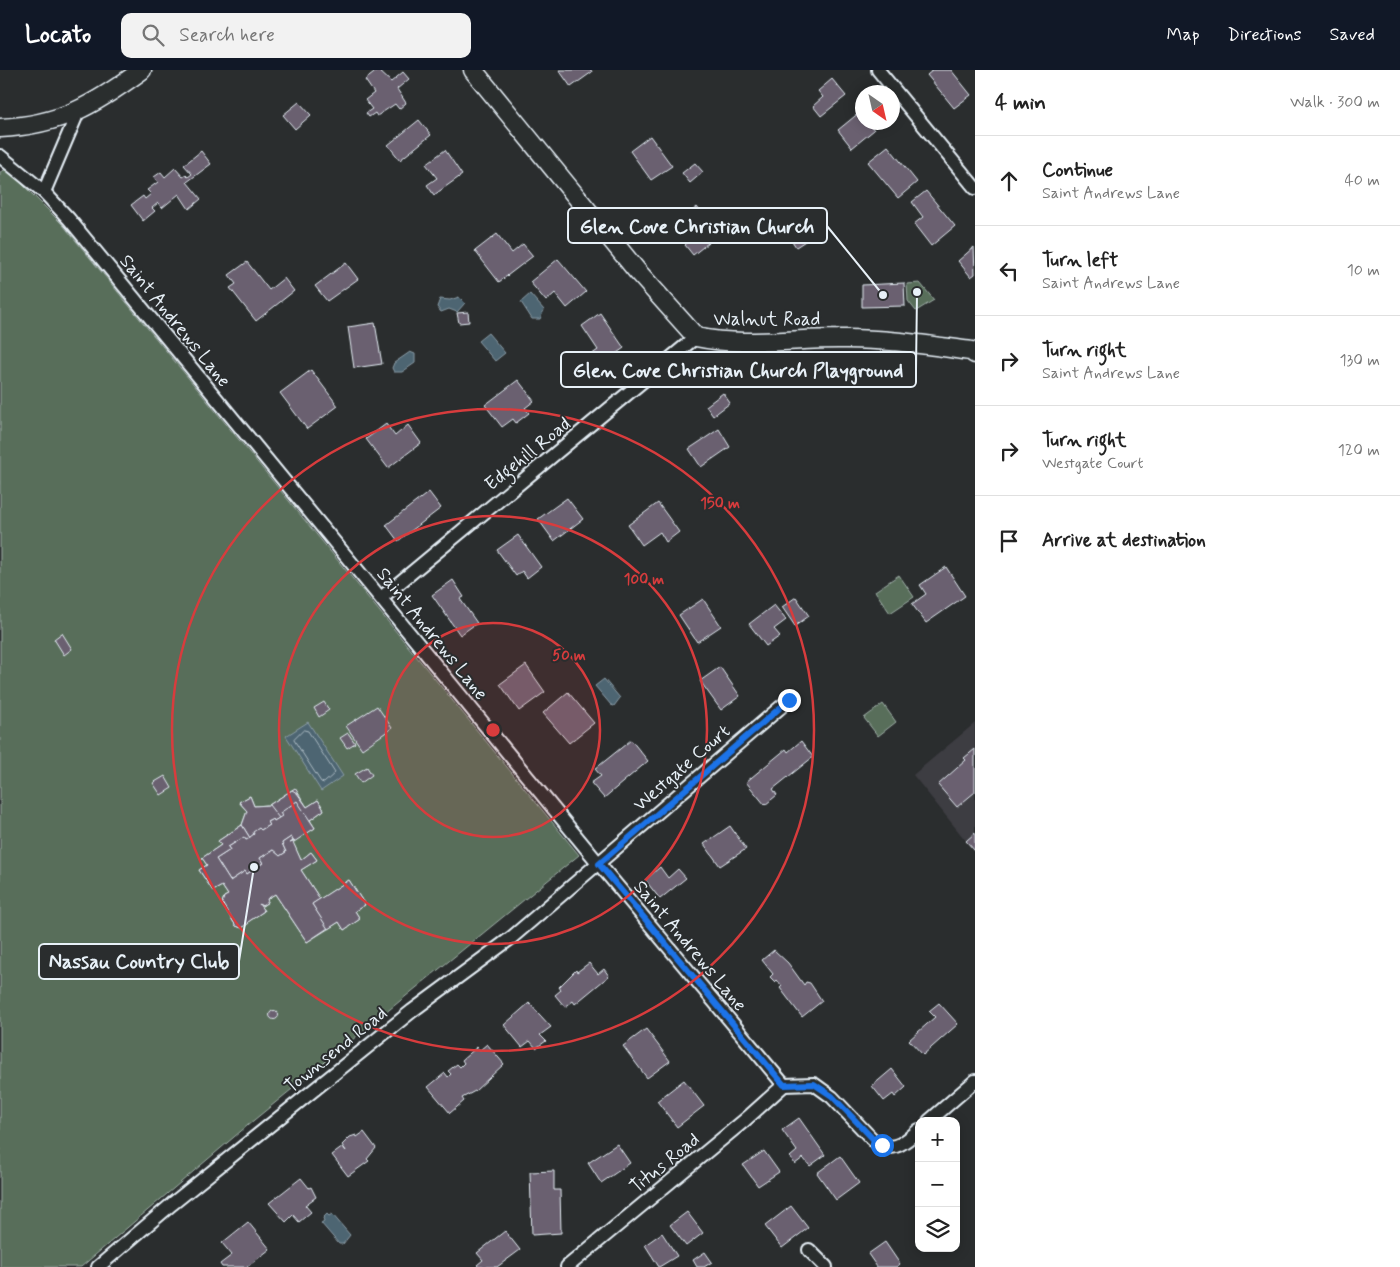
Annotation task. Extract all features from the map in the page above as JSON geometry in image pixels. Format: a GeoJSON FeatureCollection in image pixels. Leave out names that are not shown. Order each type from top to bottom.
{"type":"FeatureCollection","features":[{"type":"Feature","properties":{"kind":"street"},"geometry":{"type":"LineString","coordinates":[[0,128],[36,125],[78,112],[142,70]]}},
{"type":"Feature","properties":{"kind":"street","name":"Walnut Road"},"geometry":{"type":"LineString","coordinates":[[473,70],[638,271],[696,337],[735,342],[839,339],[895,341],[974,352]]}},
{"type":"Feature","properties":{"kind":"street"},"geometry":{"type":"LineString","coordinates":[[878,70],[975,188]]}},
{"type":"Feature","properties":{"kind":"street"},"geometry":{"type":"LineString","coordinates":[[44,192],[78,112]]}},
{"type":"Feature","properties":{"kind":"street","name":"Saint Andrews Lane"},"geometry":{"type":"LineString","coordinates":[[0,156],[44,192],[784,1085]]}},
{"type":"Feature","properties":{"kind":"street","name":"Edgehill Road"},"geometry":{"type":"LineString","coordinates":[[381,598],[696,337]]}},
{"type":"Feature","properties":{"kind":"street","name":"Westgate Court"},"geometry":{"type":"LineString","coordinates":[[599,864],[789,700]]}},
{"type":"Feature","properties":{"kind":"street","name":"Townsend Road"},"geometry":{"type":"LineString","coordinates":[[98,1267],[172,1204],[412,1011],[511,938],[599,864]]}},
{"type":"Feature","properties":{"kind":"street"},"geometry":{"type":"LineString","coordinates":[[934,1117],[975,1081]]}},
{"type":"Feature","properties":{"kind":"street"},"geometry":{"type":"LineString","coordinates":[[784,1085],[814,1084],[832,1096],[874,1140],[882,1145],[891,1148],[897,1146],[915,1133]]}},
{"type":"Feature","properties":{"kind":"street","name":"Titus Road"},"geometry":{"type":"LineString","coordinates":[[567,1267],[745,1120],[784,1085]]}},
{"type":"Feature","properties":{"kind":"street"},"geometry":{"type":"LineString","coordinates":[[809,1250],[826,1267]]}},
{"type":"Feature","properties":{"kind":"shaded area"},"geometry":{"type":"Polygon","coordinates":[[[975,723],[975,852],[913,775],[975,723]]]}},
{"type":"Feature","properties":{"kind":"green space"},"geometry":{"type":"Polygon","coordinates":[[[7,169],[63,225],[579,855],[254,1120],[81,1267],[0,1267],[0,172],[7,169]]]}},
{"type":"Feature","properties":{"kind":"green space"},"geometry":{"type":"Polygon","coordinates":[[[920,283],[934,300],[916,311],[908,301],[907,284],[920,283]]]}},
{"type":"Feature","properties":{"kind":"green space"},"geometry":{"type":"Polygon","coordinates":[[[899,575],[914,597],[890,613],[875,591],[899,575]]]}},
{"type":"Feature","properties":{"kind":"green space"},"geometry":{"type":"Polygon","coordinates":[[[883,704],[896,722],[878,736],[864,718],[883,704]]]}},
{"type":"Feature","properties":{"kind":"water"},"geometry":{"type":"Polygon","coordinates":[[[530,294],[544,310],[540,319],[532,319],[521,302],[530,294]]]}},
{"type":"Feature","properties":{"kind":"water"},"geometry":{"type":"Polygon","coordinates":[[[459,297],[465,303],[457,312],[449,309],[441,312],[437,307],[440,299],[450,300],[459,297]]]}},
{"type":"Feature","properties":{"kind":"water"},"geometry":{"type":"Polygon","coordinates":[[[488,333],[505,353],[495,361],[478,341],[488,333]]]}},
{"type":"Feature","properties":{"kind":"water"},"geometry":{"type":"Polygon","coordinates":[[[410,352],[415,354],[415,363],[402,372],[394,372],[392,368],[394,363],[410,352]]]}},
{"type":"Feature","properties":{"kind":"water"},"geometry":{"type":"Polygon","coordinates":[[[604,679],[620,698],[614,706],[595,686],[604,679]]]}},
{"type":"Feature","properties":{"kind":"water"},"geometry":{"type":"Polygon","coordinates":[[[308,722],[343,776],[321,791],[286,736],[308,722]]]}},
{"type":"Feature","properties":{"kind":"water"},"geometry":{"type":"Polygon","coordinates":[[[327,1214],[329,1216],[332,1214],[350,1235],[343,1244],[339,1244],[321,1223],[327,1214]]]}},
{"type":"Feature","properties":{"kind":"building"},"geometry":{"type":"Polygon","coordinates":[[[378,70],[391,82],[403,72],[409,79],[397,89],[406,103],[399,109],[395,104],[377,116],[375,113],[369,117],[366,113],[372,109],[365,100],[374,93],[365,80],[378,70]]]}},
{"type":"Feature","properties":{"kind":"building"},"geometry":{"type":"Polygon","coordinates":[[[559,70],[591,70],[592,72],[571,87],[559,70]]]}},
{"type":"Feature","properties":{"kind":"building"},"geometry":{"type":"Polygon","coordinates":[[[933,70],[951,70],[971,95],[954,108],[927,75],[933,70]]]}},
{"type":"Feature","properties":{"kind":"building"},"geometry":{"type":"Polygon","coordinates":[[[832,79],[846,96],[821,116],[813,106],[823,97],[818,91],[832,79]]]}},
{"type":"Feature","properties":{"kind":"building"},"geometry":{"type":"Polygon","coordinates":[[[299,102],[311,115],[295,129],[283,115],[299,102]]]}},
{"type":"Feature","properties":{"kind":"building"},"geometry":{"type":"Polygon","coordinates":[[[855,116],[855,130],[874,130],[852,148],[838,130],[855,116]]]}},
{"type":"Feature","properties":{"kind":"building"},"geometry":{"type":"Polygon","coordinates":[[[419,120],[431,135],[400,160],[388,145],[419,120]]]}},
{"type":"Feature","properties":{"kind":"building"},"geometry":{"type":"Polygon","coordinates":[[[650,136],[672,166],[651,180],[630,151],[650,136]]]}},
{"type":"Feature","properties":{"kind":"building"},"geometry":{"type":"Polygon","coordinates":[[[888,146],[917,182],[898,198],[868,162],[888,146]]]}},
{"type":"Feature","properties":{"kind":"building"},"geometry":{"type":"Polygon","coordinates":[[[445,150],[462,175],[434,195],[427,185],[437,178],[426,164],[445,150]]]}},
{"type":"Feature","properties":{"kind":"building"},"geometry":{"type":"Polygon","coordinates":[[[201,151],[211,164],[187,182],[201,199],[189,209],[179,194],[162,208],[158,203],[152,208],[155,211],[143,221],[131,205],[143,196],[145,199],[151,194],[147,190],[158,182],[154,177],[161,172],[165,177],[175,168],[183,177],[186,175],[188,177],[192,174],[184,165],[201,151]]]}},
{"type":"Feature","properties":{"kind":"building"},"geometry":{"type":"Polygon","coordinates":[[[695,163],[703,172],[690,183],[682,173],[695,163]]]}},
{"type":"Feature","properties":{"kind":"building"},"geometry":{"type":"Polygon","coordinates":[[[926,191],[955,226],[931,246],[914,224],[923,217],[912,202],[926,191]]]}},
{"type":"Feature","properties":{"kind":"building"},"geometry":{"type":"Polygon","coordinates":[[[697,207],[718,235],[693,255],[685,245],[688,242],[675,225],[697,207]]]}},
{"type":"Feature","properties":{"kind":"building"},"geometry":{"type":"Polygon","coordinates":[[[800,211],[816,234],[796,247],[781,224],[800,211]]]}},
{"type":"Feature","properties":{"kind":"building"},"geometry":{"type":"Polygon","coordinates":[[[497,234],[512,253],[523,244],[533,256],[499,282],[475,251],[497,234]]]}},
{"type":"Feature","properties":{"kind":"building"},"geometry":{"type":"Polygon","coordinates":[[[974,247],[975,274],[971,277],[958,261],[974,247]]]}},
{"type":"Feature","properties":{"kind":"building"},"geometry":{"type":"Polygon","coordinates":[[[558,259],[586,292],[567,308],[555,293],[546,301],[530,282],[558,259]]]}},
{"type":"Feature","properties":{"kind":"building"},"geometry":{"type":"Polygon","coordinates":[[[247,262],[269,290],[284,278],[294,291],[256,321],[230,288],[236,284],[229,275],[247,262]]]}},
{"type":"Feature","properties":{"kind":"building"},"geometry":{"type":"Polygon","coordinates":[[[346,263],[358,279],[327,301],[315,286],[346,263]]]}},
{"type":"Feature","properties":{"kind":"building"},"geometry":{"type":"Polygon","coordinates":[[[904,283],[905,306],[862,307],[862,285],[904,283]]]}},
{"type":"Feature","properties":{"kind":"building"},"geometry":{"type":"Polygon","coordinates":[[[468,312],[469,322],[459,323],[457,313],[468,312]]]}},
{"type":"Feature","properties":{"kind":"building"},"geometry":{"type":"Polygon","coordinates":[[[600,313],[624,348],[607,360],[610,365],[586,381],[575,366],[598,350],[582,326],[600,313]]]}},
{"type":"Feature","properties":{"kind":"building"},"geometry":{"type":"Polygon","coordinates":[[[375,323],[382,364],[354,368],[348,327],[375,323]]]}},
{"type":"Feature","properties":{"kind":"building"},"geometry":{"type":"Polygon","coordinates":[[[311,370],[338,406],[307,429],[280,393],[311,370]]]}},
{"type":"Feature","properties":{"kind":"building"},"geometry":{"type":"Polygon","coordinates":[[[518,380],[534,401],[525,408],[529,413],[516,423],[513,419],[502,427],[485,405],[518,380]]]}},
{"type":"Feature","properties":{"kind":"building"},"geometry":{"type":"Polygon","coordinates":[[[723,393],[730,403],[713,416],[706,406],[723,393]]]}},
{"type":"Feature","properties":{"kind":"building"},"geometry":{"type":"Polygon","coordinates":[[[386,424],[395,436],[408,425],[421,443],[388,468],[366,439],[386,424]]]}},
{"type":"Feature","properties":{"kind":"building"},"geometry":{"type":"Polygon","coordinates":[[[719,429],[730,447],[701,467],[689,449],[719,429]]]}},
{"type":"Feature","properties":{"kind":"building"},"geometry":{"type":"Polygon","coordinates":[[[429,492],[441,508],[398,541],[386,525],[429,492]]]}},
{"type":"Feature","properties":{"kind":"building"},"geometry":{"type":"Polygon","coordinates":[[[567,498],[583,519],[554,541],[538,519],[567,498]]]}},
{"type":"Feature","properties":{"kind":"building"},"geometry":{"type":"Polygon","coordinates":[[[658,503],[679,532],[666,542],[660,532],[642,545],[628,525],[658,503]]]}},
{"type":"Feature","properties":{"kind":"building"},"geometry":{"type":"Polygon","coordinates":[[[518,535],[541,567],[527,578],[522,571],[516,576],[497,550],[518,535]]]}},
{"type":"Feature","properties":{"kind":"building"},"geometry":{"type":"Polygon","coordinates":[[[946,567],[965,596],[926,623],[912,604],[926,594],[920,585],[946,567]]]}},
{"type":"Feature","properties":{"kind":"building"},"geometry":{"type":"Polygon","coordinates":[[[453,580],[464,597],[460,599],[477,623],[460,635],[432,595],[453,580]]]}},
{"type":"Feature","properties":{"kind":"building"},"geometry":{"type":"Polygon","coordinates":[[[796,597],[809,616],[795,626],[782,607],[796,597]]]}},
{"type":"Feature","properties":{"kind":"building"},"geometry":{"type":"Polygon","coordinates":[[[703,599],[721,626],[697,642],[679,615],[703,599]]]}},
{"type":"Feature","properties":{"kind":"building"},"geometry":{"type":"Polygon","coordinates":[[[774,605],[786,620],[774,629],[780,636],[766,646],[749,624],[774,605]]]}},
{"type":"Feature","properties":{"kind":"building"},"geometry":{"type":"Polygon","coordinates":[[[62,633],[72,649],[64,655],[54,639],[62,633]]]}},
{"type":"Feature","properties":{"kind":"building"},"geometry":{"type":"Polygon","coordinates":[[[526,665],[545,692],[519,711],[500,684],[526,665]]]}},
{"type":"Feature","properties":{"kind":"building"},"geometry":{"type":"Polygon","coordinates":[[[720,667],[740,696],[721,710],[700,681],[720,667]]]}},
{"type":"Feature","properties":{"kind":"building"},"geometry":{"type":"Polygon","coordinates":[[[568,692],[594,723],[569,743],[543,713],[568,692]]]}},
{"type":"Feature","properties":{"kind":"building"},"geometry":{"type":"Polygon","coordinates":[[[324,702],[329,710],[319,717],[314,708],[324,702]]]}},
{"type":"Feature","properties":{"kind":"building"},"geometry":{"type":"Polygon","coordinates":[[[377,706],[392,728],[362,749],[346,726],[377,706]]]}},
{"type":"Feature","properties":{"kind":"building"},"geometry":{"type":"Polygon","coordinates":[[[348,733],[355,743],[347,748],[340,738],[348,733]]]}},
{"type":"Feature","properties":{"kind":"building"},"geometry":{"type":"Polygon","coordinates":[[[631,740],[648,761],[604,798],[591,783],[601,776],[595,769],[631,740]]]}},
{"type":"Feature","properties":{"kind":"building"},"geometry":{"type":"Polygon","coordinates":[[[801,741],[813,757],[773,789],[777,795],[765,805],[746,782],[786,749],[788,752],[801,741]]]}},
{"type":"Feature","properties":{"kind":"building"},"geometry":{"type":"Polygon","coordinates":[[[975,749],[975,792],[957,807],[938,785],[966,760],[964,758],[975,749]]]}},
{"type":"Feature","properties":{"kind":"building"},"geometry":{"type":"Polygon","coordinates":[[[367,767],[372,775],[361,783],[355,774],[367,767]]]}},
{"type":"Feature","properties":{"kind":"building"},"geometry":{"type":"Polygon","coordinates":[[[165,776],[172,788],[161,795],[153,783],[165,776]]]}},
{"type":"Feature","properties":{"kind":"building"},"geometry":{"type":"Polygon","coordinates":[[[295,788],[307,807],[318,800],[324,810],[310,820],[297,801],[280,813],[282,816],[279,818],[269,805],[295,788]]]}},
{"type":"Feature","properties":{"kind":"building"},"geometry":{"type":"Polygon","coordinates":[[[292,790],[297,793],[307,807],[318,800],[324,810],[310,820],[315,828],[290,843],[294,845],[301,860],[311,852],[317,860],[301,870],[320,899],[349,880],[365,905],[355,911],[360,919],[344,930],[339,922],[307,942],[275,894],[267,899],[268,902],[262,906],[259,904],[264,911],[242,928],[236,926],[222,903],[224,897],[228,895],[222,886],[213,891],[199,870],[207,865],[202,858],[221,845],[218,841],[242,825],[247,811],[239,802],[250,796],[254,806],[269,805],[292,790]]]}},
{"type":"Feature","properties":{"kind":"building"},"geometry":{"type":"Polygon","coordinates":[[[250,796],[254,806],[269,805],[279,818],[267,822],[269,825],[261,830],[259,828],[250,838],[242,825],[247,811],[239,802],[250,796]]]}},
{"type":"Feature","properties":{"kind":"building"},"geometry":{"type":"Polygon","coordinates":[[[297,801],[315,828],[294,842],[291,837],[282,843],[286,852],[280,856],[273,850],[260,858],[263,863],[247,874],[245,871],[230,881],[216,859],[230,850],[228,847],[244,837],[246,840],[259,828],[261,830],[269,825],[267,822],[273,819],[274,821],[282,816],[280,813],[297,801]]]}},
{"type":"Feature","properties":{"kind":"building"},"geometry":{"type":"Polygon","coordinates":[[[242,825],[250,838],[246,840],[244,837],[228,847],[230,850],[216,859],[230,881],[245,871],[247,874],[263,863],[260,858],[273,850],[280,856],[286,852],[282,843],[291,837],[293,841],[290,843],[293,842],[301,860],[311,852],[317,860],[301,870],[320,899],[312,904],[328,928],[307,942],[275,894],[267,899],[268,902],[262,906],[259,904],[264,911],[242,928],[236,926],[222,903],[224,897],[228,895],[222,886],[213,891],[199,870],[207,865],[202,858],[221,845],[218,841],[242,825]]]}},
{"type":"Feature","properties":{"kind":"building"},"geometry":{"type":"Polygon","coordinates":[[[730,826],[746,849],[720,866],[704,844],[730,826]]]}},
{"type":"Feature","properties":{"kind":"building"},"geometry":{"type":"Polygon","coordinates":[[[975,833],[975,851],[966,841],[975,833]]]}},
{"type":"Feature","properties":{"kind":"building"},"geometry":{"type":"Polygon","coordinates":[[[660,867],[668,878],[678,869],[686,878],[660,899],[645,880],[660,867]]]}},
{"type":"Feature","properties":{"kind":"building"},"geometry":{"type":"Polygon","coordinates":[[[349,880],[365,905],[355,911],[360,919],[344,930],[339,922],[328,929],[312,904],[349,880]]]}},
{"type":"Feature","properties":{"kind":"building"},"geometry":{"type":"Polygon","coordinates":[[[774,950],[788,963],[804,985],[806,982],[810,983],[822,1001],[802,1017],[780,988],[782,986],[777,980],[775,982],[770,977],[773,974],[762,960],[774,950]]]}},
{"type":"Feature","properties":{"kind":"building"},"geometry":{"type":"Polygon","coordinates":[[[589,963],[598,974],[604,969],[609,976],[575,1004],[573,1001],[565,1007],[555,995],[561,990],[559,987],[576,970],[577,972],[589,963]]]}},
{"type":"Feature","properties":{"kind":"building"},"geometry":{"type":"Polygon","coordinates":[[[529,1003],[551,1027],[540,1035],[546,1041],[536,1048],[530,1041],[522,1047],[504,1025],[529,1003]]]}},
{"type":"Feature","properties":{"kind":"building"},"geometry":{"type":"Polygon","coordinates":[[[939,1003],[958,1024],[923,1055],[909,1040],[935,1017],[929,1011],[939,1003]]]}},
{"type":"Feature","properties":{"kind":"building"},"geometry":{"type":"Polygon","coordinates":[[[274,1010],[279,1015],[274,1020],[269,1015],[274,1010]]]}},
{"type":"Feature","properties":{"kind":"building"},"geometry":{"type":"Polygon","coordinates":[[[646,1029],[670,1061],[647,1078],[623,1046],[646,1029]]]}},
{"type":"Feature","properties":{"kind":"building"},"geometry":{"type":"Polygon","coordinates":[[[487,1044],[504,1064],[475,1091],[462,1098],[464,1101],[450,1113],[428,1087],[445,1073],[448,1077],[451,1074],[448,1071],[457,1064],[460,1067],[464,1063],[462,1060],[477,1047],[480,1050],[487,1044]]]}},
{"type":"Feature","properties":{"kind":"building"},"geometry":{"type":"Polygon","coordinates":[[[892,1069],[906,1087],[895,1097],[893,1094],[884,1101],[872,1086],[892,1069]]]}},
{"type":"Feature","properties":{"kind":"building"},"geometry":{"type":"Polygon","coordinates":[[[684,1080],[704,1106],[677,1127],[657,1101],[684,1080]]]}},
{"type":"Feature","properties":{"kind":"building"},"geometry":{"type":"Polygon","coordinates":[[[799,1118],[825,1155],[810,1166],[803,1158],[795,1164],[790,1157],[797,1151],[782,1130],[799,1118]]]}},
{"type":"Feature","properties":{"kind":"building"},"geometry":{"type":"Polygon","coordinates":[[[364,1132],[376,1148],[367,1159],[369,1161],[348,1176],[332,1155],[343,1147],[346,1151],[342,1145],[350,1137],[356,1135],[357,1137],[364,1132]]]}},
{"type":"Feature","properties":{"kind":"building"},"geometry":{"type":"Polygon","coordinates":[[[617,1144],[630,1163],[601,1183],[588,1163],[617,1144]]]}},
{"type":"Feature","properties":{"kind":"building"},"geometry":{"type":"Polygon","coordinates":[[[764,1151],[779,1172],[758,1186],[743,1165],[764,1151]]]}},
{"type":"Feature","properties":{"kind":"building"},"geometry":{"type":"Polygon","coordinates":[[[840,1156],[859,1183],[836,1200],[817,1173],[840,1156]]]}},
{"type":"Feature","properties":{"kind":"building"},"geometry":{"type":"Polygon","coordinates":[[[554,1171],[554,1190],[560,1190],[561,1233],[532,1235],[530,1172],[554,1171]]]}},
{"type":"Feature","properties":{"kind":"building"},"geometry":{"type":"Polygon","coordinates":[[[301,1178],[309,1188],[311,1187],[316,1197],[305,1205],[311,1212],[299,1222],[293,1215],[286,1222],[269,1203],[301,1178]]]}},
{"type":"Feature","properties":{"kind":"building"},"geometry":{"type":"Polygon","coordinates":[[[791,1206],[808,1228],[782,1248],[765,1226],[791,1206]]]}},
{"type":"Feature","properties":{"kind":"building"},"geometry":{"type":"Polygon","coordinates":[[[687,1212],[703,1233],[686,1246],[670,1225],[687,1212]]]}},
{"type":"Feature","properties":{"kind":"building"},"geometry":{"type":"Polygon","coordinates":[[[248,1222],[270,1249],[247,1267],[222,1267],[220,1264],[232,1255],[222,1243],[248,1222]]]}},
{"type":"Feature","properties":{"kind":"building"},"geometry":{"type":"Polygon","coordinates":[[[505,1231],[520,1250],[497,1267],[479,1267],[477,1265],[483,1260],[477,1253],[505,1231]]]}},
{"type":"Feature","properties":{"kind":"building"},"geometry":{"type":"Polygon","coordinates":[[[662,1233],[677,1256],[659,1267],[645,1245],[662,1233]]]}},
{"type":"Feature","properties":{"kind":"building"},"geometry":{"type":"Polygon","coordinates":[[[885,1242],[900,1264],[896,1267],[877,1267],[868,1254],[885,1242]]]}},
{"type":"Feature","properties":{"kind":"building"},"geometry":{"type":"Polygon","coordinates":[[[705,1252],[712,1262],[704,1267],[697,1267],[693,1260],[705,1252]]]}},
{"type":"Feature","properties":{"kind":"place","name":"Glen Cove Christian Church Playground"},"geometry":{"type":"Point","coordinates":[917,292]}},
{"type":"Feature","properties":{"kind":"place","name":"Glen Cove Christian Church"},"geometry":{"type":"Point","coordinates":[883,295]}},
{"type":"Feature","properties":{"kind":"place","name":"Nassau Country Club"},"geometry":{"type":"Point","coordinates":[254,867]}},
{"type":"Feature","properties":{"kind":"route"},"geometry":{"type":"LineString","coordinates":[[789,700],[694,780],[599,864],[784,1085],[814,1084],[832,1096],[874,1140],[882,1145]]}}]}
